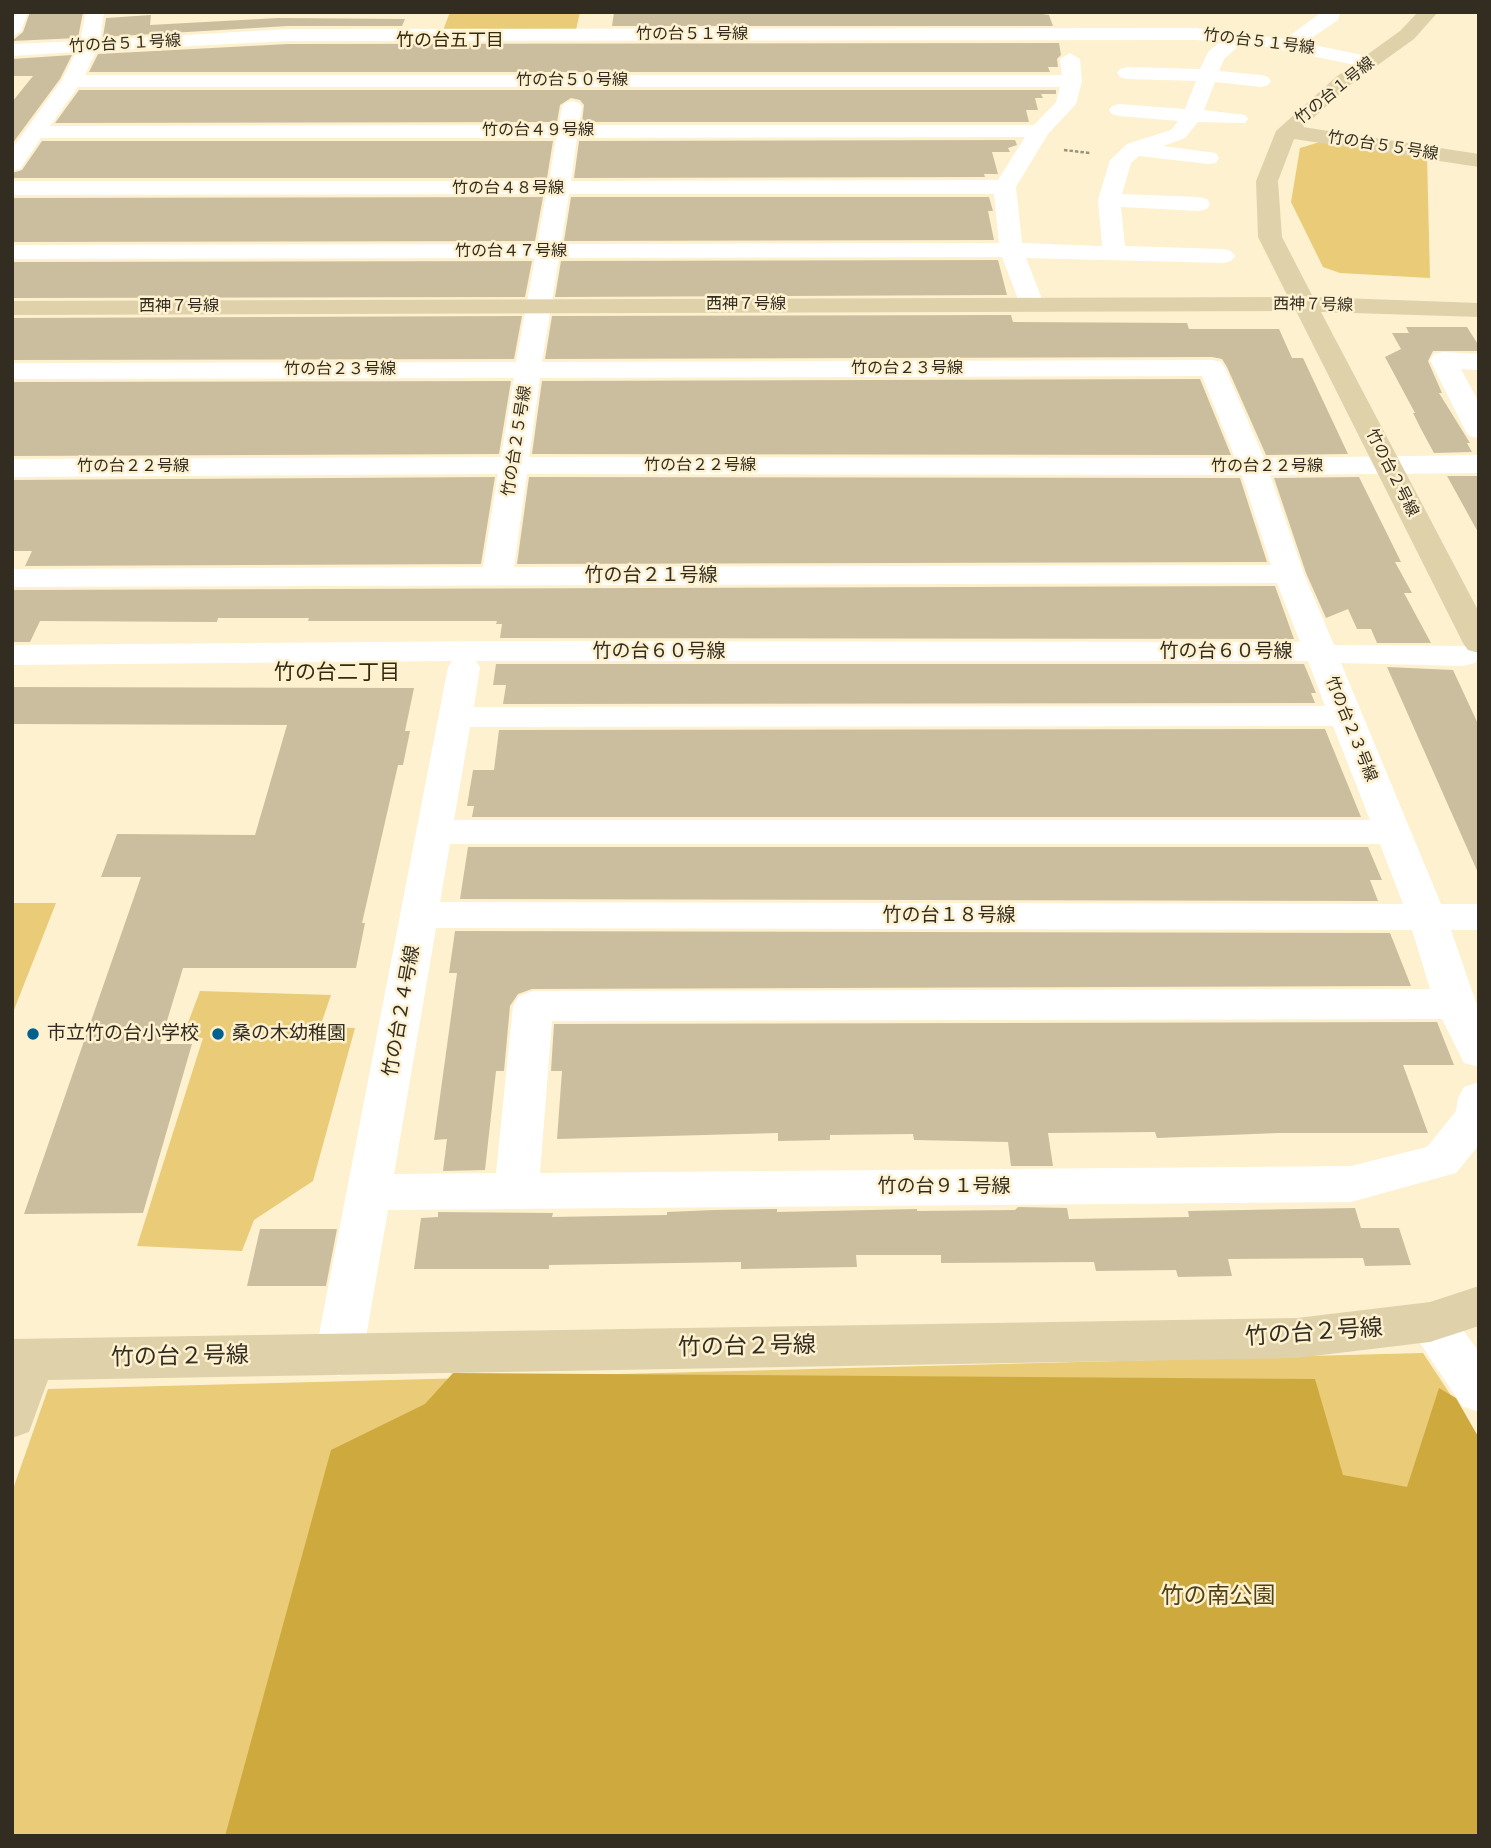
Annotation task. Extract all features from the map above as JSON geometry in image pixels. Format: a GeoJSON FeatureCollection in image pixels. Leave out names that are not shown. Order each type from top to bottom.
{"type":"FeatureCollection","features":[{"type":"Feature","properties":{"kind":"street"},"geometry":{"type":"LineString","coordinates":[[12,31],[19,12]]}},
{"type":"Feature","properties":{"kind":"street","name":"竹の台２５号線"},"geometry":{"type":"LineString","coordinates":[[497,576],[528,370],[589,12]]}},
{"type":"Feature","properties":{"kind":"street"},"geometry":{"type":"LineString","coordinates":[[1032,304],[1011,250],[1004,187],[1035,139],[1066,104],[1072,82],[1067,35],[1060,12]]}},
{"type":"Feature","properties":{"kind":"street"},"geometry":{"type":"LineString","coordinates":[[1288,45],[1331,16],[1331,12]]}},
{"type":"Feature","properties":{"kind":"street","name":"竹の台１号線"},"geometry":{"type":"LineString","coordinates":[[1305,304],[1270,237],[1267,181],[1286,131],[1343,81],[1407,35],[1429,12]]}},
{"type":"Feature","properties":{"kind":"street"},"geometry":{"type":"LineString","coordinates":[[12,164],[72,81],[89,46],[95,13],[117,13]]}},
{"type":"Feature","properties":{"kind":"street","name":"竹の台５１号線"},"geometry":{"type":"LineString","coordinates":[[12,50],[288,35],[1196,34],[1288,45],[1370,62]]}},
{"type":"Feature","properties":{"kind":"street"},"geometry":{"type":"LineString","coordinates":[[1114,253],[1109,200],[1121,160],[1131,152],[1178,134],[1192,116],[1214,56],[1237,38]]}},
{"type":"Feature","properties":{"kind":"street"},"geometry":{"type":"LineString","coordinates":[[1127,73],[1205,75],[1261,82]]}},
{"type":"Feature","properties":{"kind":"street","name":"竹の台５０号線"},"geometry":{"type":"LineString","coordinates":[[72,81],[1072,82]]}},
{"type":"Feature","properties":{"kind":"street"},"geometry":{"type":"LineString","coordinates":[[1119,110],[1238,119]]}},
{"type":"Feature","properties":{"kind":"street","name":"竹の台４９号線"},"geometry":{"type":"LineString","coordinates":[[35,132],[568,131],[1035,139]]}},
{"type":"Feature","properties":{"kind":"street","name":"竹の台５５号線"},"geometry":{"type":"LineString","coordinates":[[1286,131],[1479,161]]}},
{"type":"Feature","properties":{"kind":"street"},"geometry":{"type":"LineString","coordinates":[[1131,152],[1208,158]]}},
{"type":"Feature","properties":{"kind":"street","name":"竹の台４８号線"},"geometry":{"type":"LineString","coordinates":[[12,188],[1004,187]]}},
{"type":"Feature","properties":{"kind":"street"},"geometry":{"type":"LineString","coordinates":[[1109,200],[1199,204]]}},
{"type":"Feature","properties":{"kind":"street","name":"竹の台４７号線"},"geometry":{"type":"LineString","coordinates":[[12,252],[1011,250],[1223,256]]}},
{"type":"Feature","properties":{"kind":"street","name":"西神７号線"},"geometry":{"type":"LineString","coordinates":[[12,308],[1305,304],[1479,310]]}},
{"type":"Feature","properties":{"kind":"street","name":"竹の台２号線"},"geometry":{"type":"LineString","coordinates":[[1305,304],[1473,638]]}},
{"type":"Feature","properties":{"kind":"street"},"geometry":{"type":"LineString","coordinates":[[1479,362],[1443,360],[1479,430]]}},
{"type":"Feature","properties":{"kind":"street","name":"竹の台２３号線"},"geometry":{"type":"LineString","coordinates":[[12,371],[1213,368],[1253,467],[1289,574],[1427,916]]}},
{"type":"Feature","properties":{"kind":"street","name":"竹の台２２号線"},"geometry":{"type":"LineString","coordinates":[[12,468],[513,465],[1253,467],[1479,464]]}},
{"type":"Feature","properties":{"kind":"street","name":"竹の台２１号線"},"geometry":{"type":"LineString","coordinates":[[12,578],[1289,574]]}},
{"type":"Feature","properties":{"kind":"street"},"geometry":{"type":"LineString","coordinates":[[1340,653],[1473,638]]}},
{"type":"Feature","properties":{"kind":"street","name":"竹の台６０号線"},"geometry":{"type":"LineString","coordinates":[[12,655],[494,651],[1306,652]]}},
{"type":"Feature","properties":{"kind":"street","name":"竹の台２４号線"},"geometry":{"type":"LineString","coordinates":[[339,1355],[464,667]]}},
{"type":"Feature","properties":{"kind":"street"},"geometry":{"type":"LineString","coordinates":[[455,717],[1346,716]]}},
{"type":"Feature","properties":{"kind":"street"},"geometry":{"type":"LineString","coordinates":[[434,832],[1392,832]]}},
{"type":"Feature","properties":{"kind":"street","name":"竹の台１８号線"},"geometry":{"type":"LineString","coordinates":[[419,915],[1479,917]]}},
{"type":"Feature","properties":{"kind":"street"},"geometry":{"type":"LineString","coordinates":[[1427,916],[1455,1004],[1479,1052]]}},
{"type":"Feature","properties":{"kind":"street"},"geometry":{"type":"LineString","coordinates":[[516,1190],[533,1006],[1455,1004]]}},
{"type":"Feature","properties":{"kind":"street","name":"竹の台９１号線"},"geometry":{"type":"LineString","coordinates":[[368,1192],[1351,1184],[1440,1161],[1476,1115],[1479,1098]]}},
{"type":"Feature","properties":{"kind":"street","name":"竹の台２号線"},"geometry":{"type":"LineString","coordinates":[[21,1360],[1297,1338],[1430,1322],[1479,1306]]}},
{"type":"Feature","properties":{"kind":"street"},"geometry":{"type":"LineString","coordinates":[[1430,1322],[1479,1391]]}},
{"type":"Feature","properties":{"kind":"street"},"geometry":{"type":"LineString","coordinates":[[12,1416],[21,1360]]}},
{"type":"Feature","properties":{"kind":"path"},"geometry":{"type":"LineString","coordinates":[[1035,139],[1131,152]]}},
{"type":"Feature","properties":{"kind":"green space"},"geometry":{"type":"Polygon","coordinates":[[[450,12],[580,12],[576,30],[442,33],[450,12]]]}},
{"type":"Feature","properties":{"kind":"green space"},"geometry":{"type":"Polygon","coordinates":[[[1320,142],[1427,156],[1430,278],[1340,273],[1323,267],[1291,202],[1300,148],[1320,142]]]}},
{"type":"Feature","properties":{"kind":"green space"},"geometry":{"type":"Polygon","coordinates":[[[12,903],[56,903],[12,1015],[12,903]]]}},
{"type":"Feature","properties":{"kind":"green space"},"geometry":{"type":"Polygon","coordinates":[[[200,991],[331,995],[320,1027],[355,1028],[313,1181],[254,1220],[242,1251],[137,1246],[203,1038],[183,1036],[200,991]]]}},
{"type":"Feature","properties":{"kind":"green space","name":"竹の南公園"},"geometry":{"type":"Polygon","coordinates":[[[1423,1353],[1479,1438],[1479,1836],[12,1836],[12,1492],[48,1389],[1423,1353]]]}},
{"type":"Feature","properties":{"kind":"green space","name":"竹の南公園"},"geometry":{"type":"Polygon","coordinates":[[[453,1373],[1315,1379],[1343,1475],[1407,1487],[1439,1388],[1456,1398],[1479,1438],[1479,1836],[225,1836],[331,1450],[425,1404],[453,1373]]]}},
{"type":"Feature","properties":{"kind":"building"},"geometry":{"type":"Polygon","coordinates":[[[30,12],[83,12],[78,38],[12,41],[23,32],[30,12]]]}},
{"type":"Feature","properties":{"kind":"building"},"geometry":{"type":"Polygon","coordinates":[[[614,12],[1035,13],[1049,15],[1053,26],[612,26],[614,12]]]}},
{"type":"Feature","properties":{"kind":"building"},"geometry":{"type":"Polygon","coordinates":[[[151,15],[150,25],[278,18],[405,19],[402,26],[288,26],[103,37],[106,18],[151,15]]]}},
{"type":"Feature","properties":{"kind":"building"},"geometry":{"type":"Polygon","coordinates":[[[1059,43],[1061,55],[1057,59],[1058,67],[1048,67],[1050,72],[89,72],[98,54],[288,44],[1059,43]]]}},
{"type":"Feature","properties":{"kind":"building"},"geometry":{"type":"Polygon","coordinates":[[[72,55],[60,79],[12,144],[12,102],[33,76],[12,76],[12,59],[72,55]]]}},
{"type":"Feature","properties":{"kind":"building"},"geometry":{"type":"Polygon","coordinates":[[[79,90],[1056,90],[1056,94],[1041,94],[1043,98],[1035,98],[1038,110],[1026,110],[1029,122],[582,122],[584,105],[580,100],[571,98],[560,105],[557,122],[55,123],[79,90]]]}},
{"type":"Feature","properties":{"kind":"building"},"geometry":{"type":"Polygon","coordinates":[[[1015,140],[1017,145],[1008,148],[1010,152],[992,152],[998,174],[984,174],[985,177],[574,178],[579,141],[1015,140]]]}},
{"type":"Feature","properties":{"kind":"building"},"geometry":{"type":"Polygon","coordinates":[[[42,141],[553,141],[547,178],[12,178],[12,173],[22,170],[42,141]]]}},
{"type":"Feature","properties":{"kind":"building"},"geometry":{"type":"Polygon","coordinates":[[[543,197],[535,241],[12,242],[12,198],[543,197]]]}},
{"type":"Feature","properties":{"kind":"building"},"geometry":{"type":"Polygon","coordinates":[[[571,197],[989,197],[993,211],[988,211],[994,240],[564,241],[571,197]]]}},
{"type":"Feature","properties":{"kind":"building"},"geometry":{"type":"Polygon","coordinates":[[[998,260],[1007,295],[555,297],[561,261],[998,260]]]}},
{"type":"Feature","properties":{"kind":"building"},"geometry":{"type":"Polygon","coordinates":[[[532,261],[525,297],[12,298],[12,262],[532,261]]]}},
{"type":"Feature","properties":{"kind":"building"},"geometry":{"type":"Polygon","coordinates":[[[1011,315],[1013,322],[1187,323],[1189,329],[1279,329],[1292,358],[1303,358],[1348,454],[1266,455],[1227,367],[1222,359],[1212,357],[545,359],[552,316],[1011,315]]]}},
{"type":"Feature","properties":{"kind":"building"},"geometry":{"type":"Polygon","coordinates":[[[522,316],[514,359],[12,360],[12,318],[522,316]]]}},
{"type":"Feature","properties":{"kind":"building"},"geometry":{"type":"Polygon","coordinates":[[[1406,327],[1467,327],[1479,346],[1479,351],[1433,351],[1428,361],[1442,393],[1439,393],[1470,443],[1467,443],[1472,452],[1434,453],[1421,429],[1385,357],[1401,349],[1392,333],[1409,333],[1406,327]]]}},
{"type":"Feature","properties":{"kind":"building"},"geometry":{"type":"Polygon","coordinates":[[[1200,379],[1231,455],[532,454],[542,381],[1200,379]]]}},
{"type":"Feature","properties":{"kind":"building"},"geometry":{"type":"Polygon","coordinates":[[[511,381],[499,454],[12,456],[12,382],[511,381]]]}},
{"type":"Feature","properties":{"kind":"building"},"geometry":{"type":"Polygon","coordinates":[[[1447,476],[1479,476],[1479,534],[1447,476]]]}},
{"type":"Feature","properties":{"kind":"building"},"geometry":{"type":"Polygon","coordinates":[[[495,477],[481,564],[25,566],[32,551],[12,551],[12,480],[495,477]]]}},
{"type":"Feature","properties":{"kind":"building"},"geometry":{"type":"Polygon","coordinates":[[[529,477],[1240,478],[1267,562],[517,564],[529,477]]]}},
{"type":"Feature","properties":{"kind":"building"},"geometry":{"type":"Polygon","coordinates":[[[1359,477],[1401,562],[1395,562],[1412,593],[1404,593],[1431,643],[1377,643],[1371,629],[1357,629],[1348,609],[1326,618],[1306,573],[1274,478],[1359,477]]]}},
{"type":"Feature","properties":{"kind":"building"},"geometry":{"type":"Polygon","coordinates":[[[1275,586],[1294,639],[500,638],[502,624],[496,624],[497,621],[218,618],[217,622],[40,621],[30,642],[12,642],[14,590],[1275,586]]]}},
{"type":"Feature","properties":{"kind":"building"},"geometry":{"type":"Polygon","coordinates":[[[496,664],[1304,664],[1316,693],[1311,693],[1315,703],[503,704],[506,685],[493,685],[496,664]]]}},
{"type":"Feature","properties":{"kind":"building"},"geometry":{"type":"Polygon","coordinates":[[[1387,667],[1453,670],[1479,726],[1479,875],[1387,667]]]}},
{"type":"Feature","properties":{"kind":"building"},"geometry":{"type":"Polygon","coordinates":[[[12,687],[414,688],[405,731],[410,731],[403,765],[398,765],[362,923],[365,923],[356,968],[183,968],[160,1044],[192,1044],[143,1213],[24,1214],[141,877],[101,877],[117,834],[255,835],[287,725],[12,724],[12,687]]]}},
{"type":"Feature","properties":{"kind":"building"},"geometry":{"type":"Polygon","coordinates":[[[1325,729],[1361,817],[472,817],[474,806],[467,806],[473,770],[494,770],[499,730],[1325,729]]]}},
{"type":"Feature","properties":{"kind":"building"},"geometry":{"type":"Polygon","coordinates":[[[468,847],[1368,847],[1382,880],[1370,880],[1378,901],[460,899],[468,847]]]}},
{"type":"Feature","properties":{"kind":"building"},"geometry":{"type":"Polygon","coordinates":[[[455,931],[1390,933],[1411,986],[532,989],[518,994],[510,1006],[504,1071],[496,1071],[485,1170],[443,1171],[447,1139],[434,1140],[457,973],[449,973],[455,931]]]}},
{"type":"Feature","properties":{"kind":"building"},"geometry":{"type":"Polygon","coordinates":[[[1437,1022],[1454,1065],[1403,1065],[1428,1133],[1278,1133],[1157,1138],[1155,1132],[1048,1133],[1053,1166],[1011,1166],[1008,1142],[914,1140],[913,1134],[830,1135],[830,1140],[778,1141],[778,1133],[557,1139],[562,1071],[551,1071],[554,1024],[1437,1022]]]}},
{"type":"Feature","properties":{"kind":"building"},"geometry":{"type":"Polygon","coordinates":[[[1018,1207],[1067,1208],[1069,1219],[1189,1217],[1188,1211],[1355,1208],[1361,1228],[1399,1228],[1411,1265],[1365,1266],[1363,1258],[1228,1259],[1232,1276],[1178,1277],[1176,1270],[1096,1271],[1094,1262],[941,1263],[941,1255],[856,1255],[857,1267],[741,1269],[741,1262],[549,1265],[549,1269],[414,1269],[421,1218],[438,1217],[438,1212],[553,1213],[552,1217],[667,1215],[667,1212],[714,1210],[917,1211],[1015,1210],[1018,1207]]]}},
{"type":"Feature","properties":{"kind":"building"},"geometry":{"type":"Polygon","coordinates":[[[260,1229],[337,1229],[326,1286],[247,1286],[260,1229]]]}},
{"type":"Feature","properties":{"kind":"place","name":"市立竹の台小学校"},"geometry":{"type":"Point","coordinates":[33,1034]}},
{"type":"Feature","properties":{"kind":"place","name":"桑の木幼稚園"},"geometry":{"type":"Point","coordinates":[218,1034]}},
{"type":"Feature","properties":{"kind":"district","name":"竹の台五丁目"},"geometry":{"type":"Point","coordinates":[450,41]}},
{"type":"Feature","properties":{"kind":"district","name":"竹の台二丁目"},"geometry":{"type":"Point","coordinates":[337,673]}}]}
